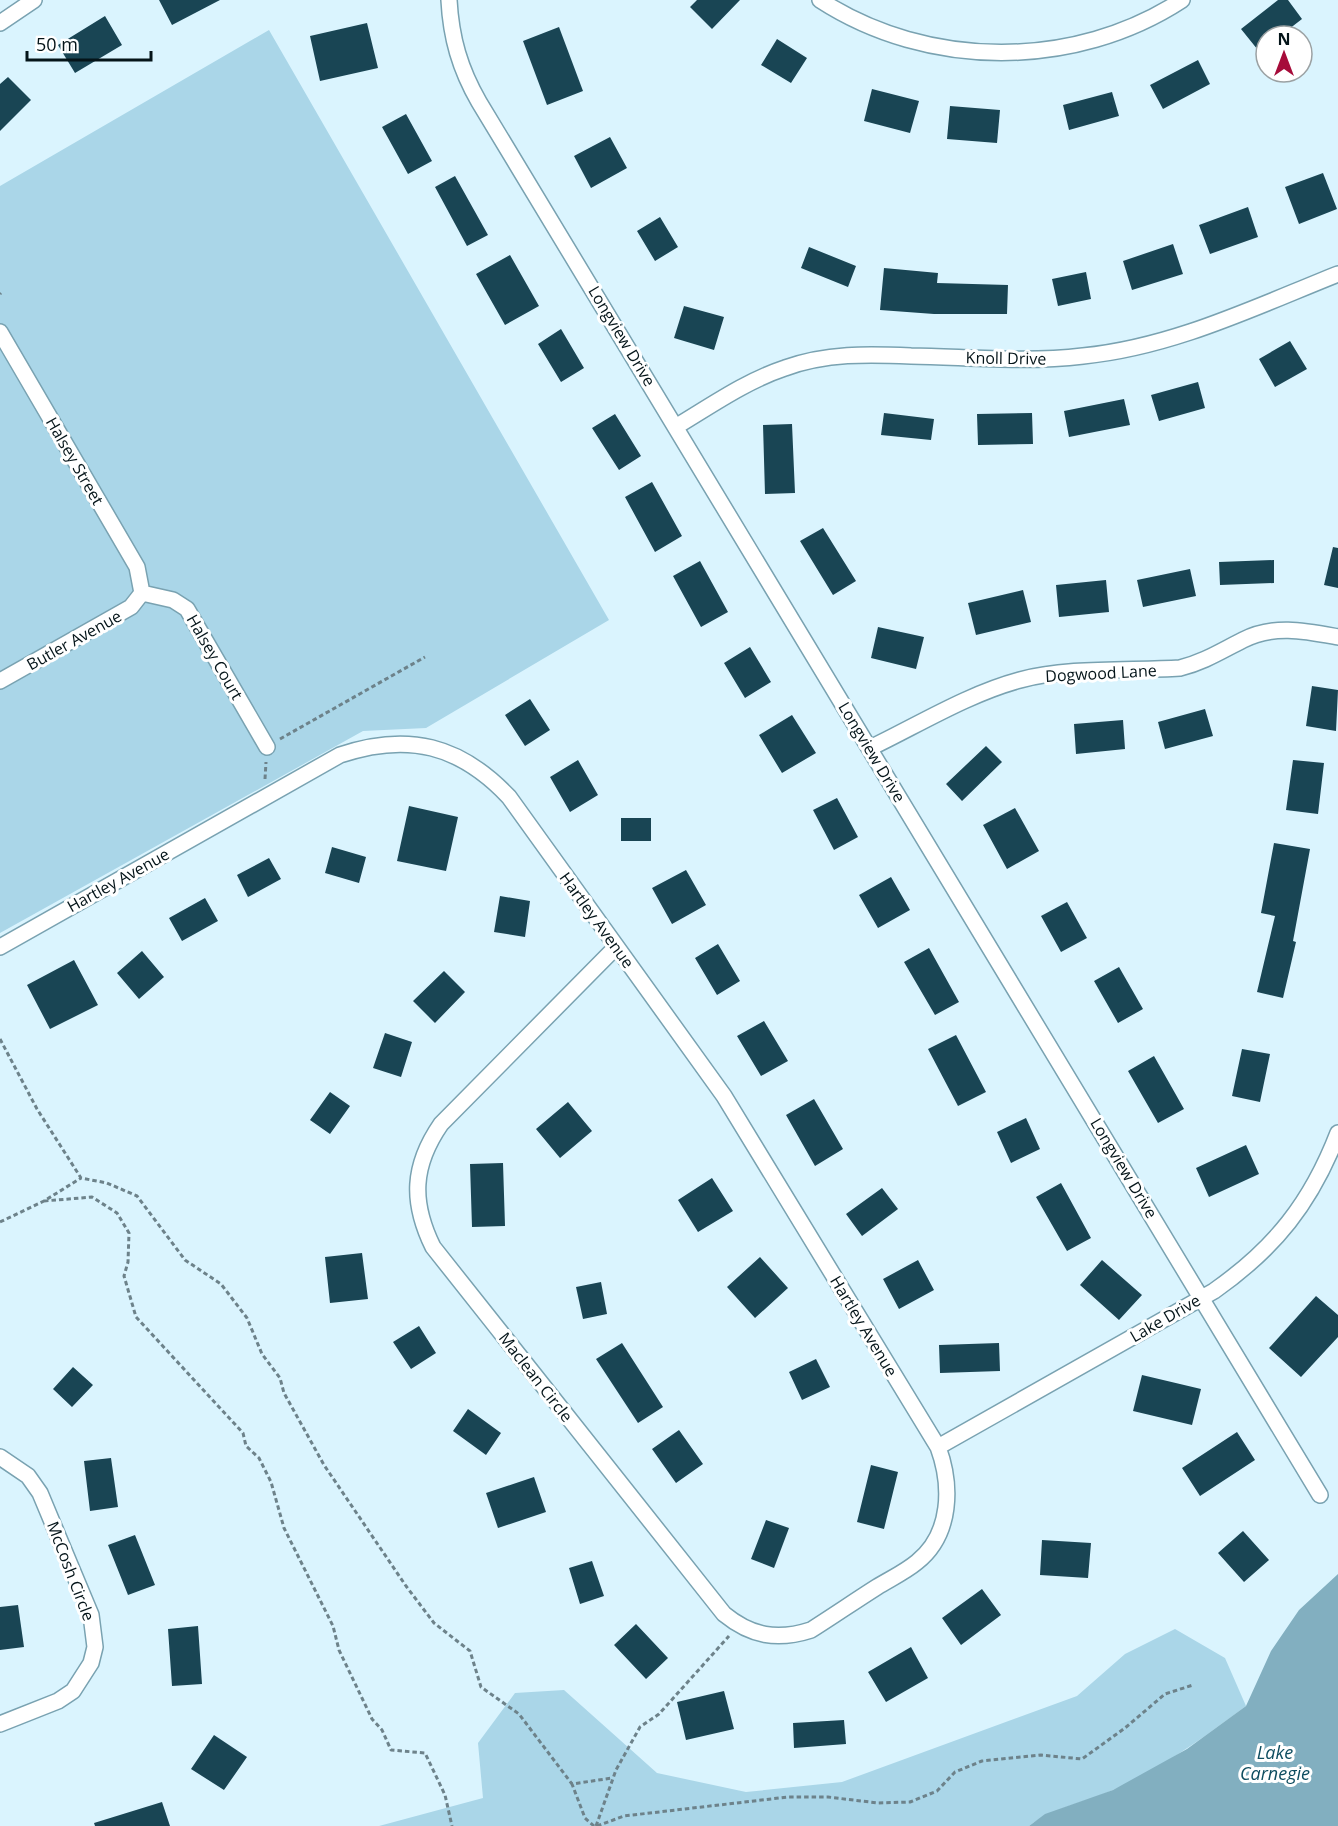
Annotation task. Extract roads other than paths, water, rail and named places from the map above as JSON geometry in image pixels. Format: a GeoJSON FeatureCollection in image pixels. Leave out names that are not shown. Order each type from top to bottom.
{"type":"FeatureCollection","features":[{"type":"Feature","properties":{"kind":"street"},"geometry":{"type":"LineString","coordinates":[[0,23],[34,0]]}},
{"type":"Feature","properties":{"kind":"street","name":"Longview Drive"},"geometry":{"type":"LineString","coordinates":[[449,0],[456,52],[465,78],[1203,1297],[1320,1495]]}},
{"type":"Feature","properties":{"kind":"street"},"geometry":{"type":"LineString","coordinates":[[820,0],[872,27],[906,39],[976,52],[1018,52],[1059,48],[1100,38],[1143,22],[1182,0]]}},
{"type":"Feature","properties":{"kind":"street","name":"Knoll Drive"},"geometry":{"type":"LineString","coordinates":[[677,426],[753,381],[786,367],[816,359],[856,354],[1041,359],[1127,350],[1209,325],[1338,274]]}},
{"type":"Feature","properties":{"kind":"street","name":"Halsey Street"},"geometry":{"type":"LineString","coordinates":[[0,332],[136,567],[142,593]]}},
{"type":"Feature","properties":{"kind":"street","name":"Butler Avenue"},"geometry":{"type":"LineString","coordinates":[[0,681],[131,607],[142,593]]}},
{"type":"Feature","properties":{"kind":"street","name":"Halsey Court"},"geometry":{"type":"LineString","coordinates":[[142,593],[173,600],[188,609],[267,747]]}},
{"type":"Feature","properties":{"kind":"street","name":"Dogwood Lane"},"geometry":{"type":"LineString","coordinates":[[870,748],[995,688],[1021,679],[1049,674],[1180,668],[1200,663],[1244,639],[1281,629],[1338,637]]}},
{"type":"Feature","properties":{"kind":"street","name":"Hartley Avenue"},"geometry":{"type":"LineString","coordinates":[[0,947],[340,755],[363,747],[390,743],[434,747],[458,756],[492,779],[509,797],[616,947],[689,1044],[724,1096],[938,1447],[948,1485],[947,1506],[933,1544]]}},
{"type":"Feature","properties":{"kind":"street","name":"Maclean Circle"},"geometry":{"type":"LineString","coordinates":[[616,947],[441,1124],[429,1141],[421,1162],[418,1202],[423,1226],[434,1247],[724,1614],[737,1625],[755,1633],[774,1637],[811,1630],[918,1561],[933,1544]]}},
{"type":"Feature","properties":{"kind":"street","name":"Lake Drive"},"geometry":{"type":"LineString","coordinates":[[938,1447],[1203,1297],[1241,1272],[1291,1222],[1325,1166],[1338,1133]]}},
{"type":"Feature","properties":{"kind":"street","name":"McCosh Circle"},"geometry":{"type":"LineString","coordinates":[[0,1457],[28,1476],[40,1493],[90,1616],[94,1647],[91,1663],[73,1691],[58,1701],[0,1724]]}},
{"type":"Feature","properties":{"kind":"water","name":"Lake Carnegie"},"geometry":{"type":"Polygon","coordinates":[[[1338,1574],[1338,1826],[1029,1826],[1045,1814],[1113,1790],[1187,1749],[1246,1706],[1271,1651],[1299,1610],[1338,1574]]]}}]}
